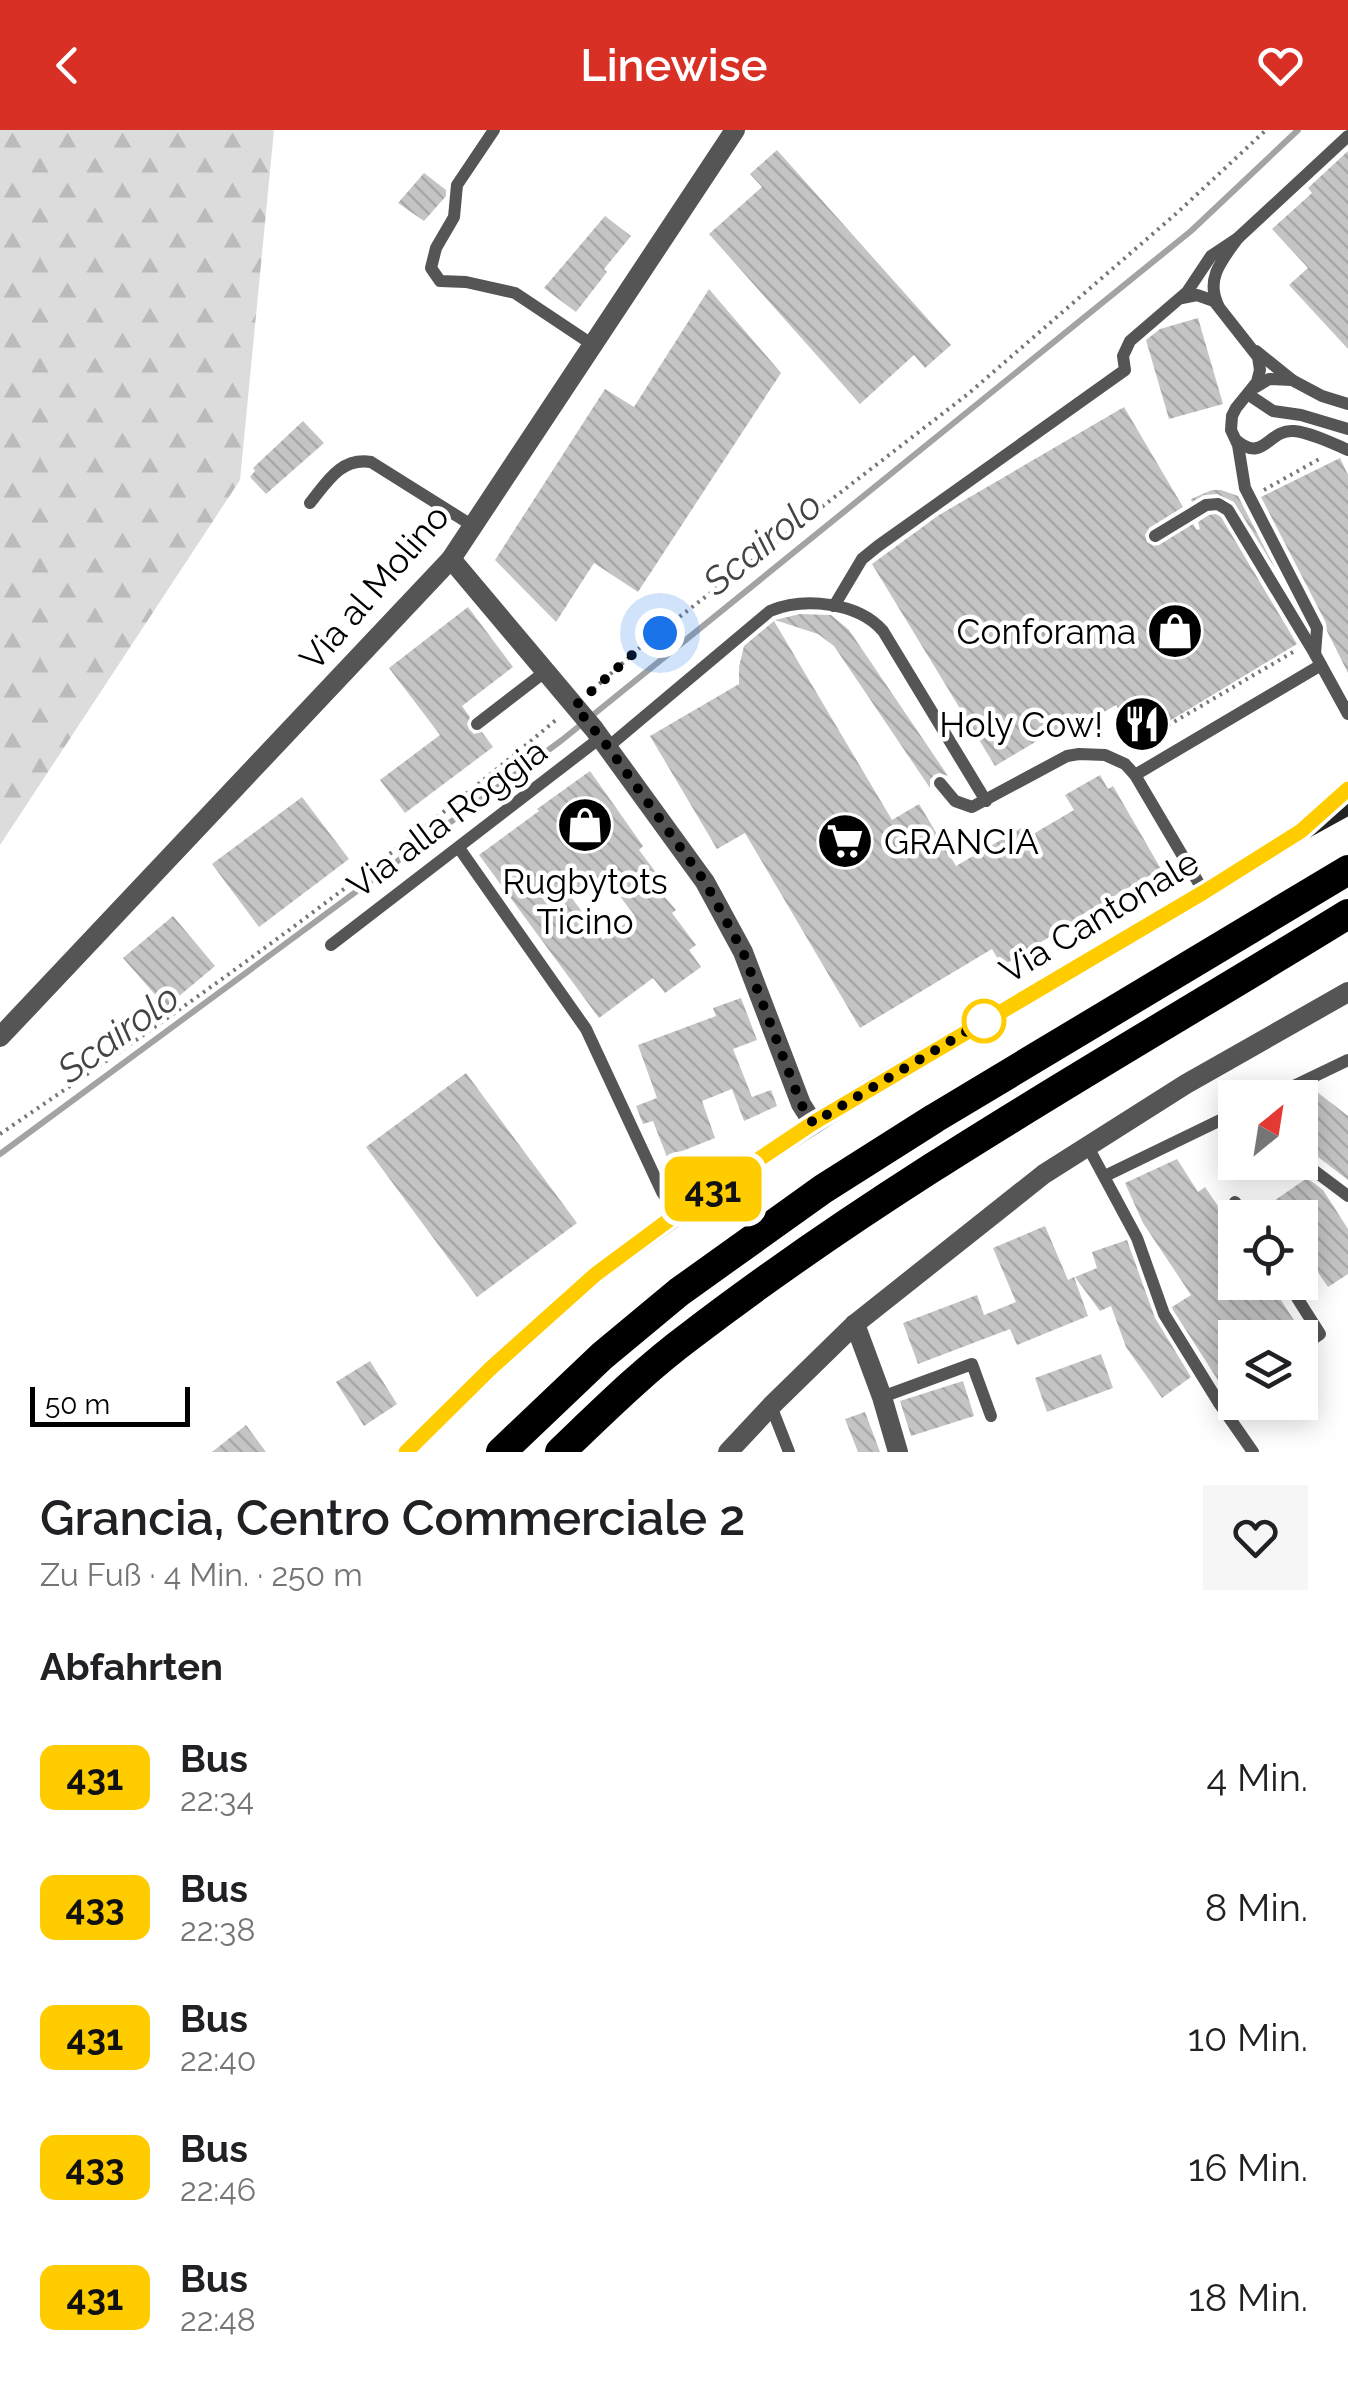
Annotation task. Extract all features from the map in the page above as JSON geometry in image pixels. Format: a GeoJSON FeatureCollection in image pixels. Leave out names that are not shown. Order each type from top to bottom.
{"type":"FeatureCollection","features":[{"type":"Feature","properties":{"kind":"highway"},"geometry":{"type":"LineString","coordinates":[[500,1452],[602,1356],[680,1292],[823,1189],[1348,870]]}},
{"type":"Feature","properties":{"kind":"highway"},"geometry":{"type":"LineString","coordinates":[[560,1452],[688,1336],[844,1224],[969,1142],[1348,914]]}},
{"type":"Feature","properties":{"kind":"main road","name":"Via Cantonale"},"geometry":{"type":"LineString","coordinates":[[1301,831],[1348,788]]}},
{"type":"Feature","properties":{"kind":"main road","name":"Via Cantonale"},"geometry":{"type":"LineString","coordinates":[[406,1452],[491,1368],[596,1274],[677,1214],[813,1123],[1348,805]]}},
{"type":"Feature","properties":{"kind":"street","name":"Via al Molino"},"geometry":{"type":"LineString","coordinates":[[0,1037],[451,559],[734,130]]}},
{"type":"Feature","properties":{"kind":"street"},"geometry":{"type":"LineString","coordinates":[[451,559],[601,738],[705,882],[736,938],[801,1104],[813,1123]]}},
{"type":"Feature","properties":{"kind":"street"},"geometry":{"type":"LineString","coordinates":[[728,1452],[856,1324],[1030,1186],[1186,1084],[1348,992]]}},
{"type":"Feature","properties":{"kind":"street"},"geometry":{"type":"LineString","coordinates":[[856,1324],[898,1452]]}},
{"type":"Feature","properties":{"kind":"lane"},"geometry":{"type":"LineString","coordinates":[[494,130],[458,185],[454,217],[436,248],[431,268],[440,281],[466,282],[516,293],[592,345]]}},
{"type":"Feature","properties":{"kind":"lane"},"geometry":{"type":"LineString","coordinates":[[986,801],[883,632],[862,615],[834,606],[862,559],[878,546],[1125,370],[1123,356],[1130,341],[1180,300],[1206,261],[1238,238],[1348,136]]}},
{"type":"Feature","properties":{"kind":"lane"},"geometry":{"type":"LineString","coordinates":[[1238,238],[1214,274],[1218,304],[1255,350],[1292,380],[1348,404]]}},
{"type":"Feature","properties":{"kind":"lane"},"geometry":{"type":"LineString","coordinates":[[1180,300],[1197,295],[1218,304]]}},
{"type":"Feature","properties":{"kind":"lane"},"geometry":{"type":"LineString","coordinates":[[1252,392],[1260,370],[1255,350]]}},
{"type":"Feature","properties":{"kind":"lane"},"geometry":{"type":"LineString","coordinates":[[1292,380],[1269,379],[1252,392],[1232,416],[1231,430],[1245,488],[1317,628],[1318,660]]}},
{"type":"Feature","properties":{"kind":"lane"},"geometry":{"type":"LineString","coordinates":[[1252,392],[1273,410],[1348,429]]}},
{"type":"Feature","properties":{"kind":"lane"},"geometry":{"type":"LineString","coordinates":[[1236,441],[1248,448],[1259,448],[1279,434],[1294,431],[1347,451]]}},
{"type":"Feature","properties":{"kind":"lane"},"geometry":{"type":"LineString","coordinates":[[310,502],[335,473],[359,460],[371,462],[473,526]]}},
{"type":"Feature","properties":{"kind":"lane"},"geometry":{"type":"LineString","coordinates":[[1155,536],[1206,505],[1218,504],[1228,510],[1348,714]]}},
{"type":"Feature","properties":{"kind":"lane","name":"Via alla Roggia"},"geometry":{"type":"LineString","coordinates":[[330,945],[770,612],[787,605],[834,606]]}},
{"type":"Feature","properties":{"kind":"lane"},"geometry":{"type":"LineString","coordinates":[[1135,775],[1318,660]]}},
{"type":"Feature","properties":{"kind":"lane"},"geometry":{"type":"LineString","coordinates":[[478,724],[546,671]]}},
{"type":"Feature","properties":{"kind":"lane"},"geometry":{"type":"LineString","coordinates":[[940,784],[955,801],[972,807],[1072,754],[1105,755],[1125,764],[1135,775],[1204,892]]}},
{"type":"Feature","properties":{"kind":"lane"},"geometry":{"type":"LineString","coordinates":[[459,848],[586,1029],[662,1192],[677,1214]]}},
{"type":"Feature","properties":{"kind":"lane"},"geometry":{"type":"LineString","coordinates":[[1306,1080],[1348,1060]]}},
{"type":"Feature","properties":{"kind":"lane"},"geometry":{"type":"LineString","coordinates":[[1105,1176],[1218,1122]]}},
{"type":"Feature","properties":{"kind":"lane"},"geometry":{"type":"LineString","coordinates":[[1087,1146],[1137,1238],[1164,1314],[1218,1401]]}},
{"type":"Feature","properties":{"kind":"lane"},"geometry":{"type":"LineString","coordinates":[[1318,1174],[1348,1196]]}},
{"type":"Feature","properties":{"kind":"lane"},"geometry":{"type":"LineString","coordinates":[[882,1397],[972,1364],[991,1416]]}},
{"type":"Feature","properties":{"kind":"lane"},"geometry":{"type":"LineString","coordinates":[[771,1406],[789,1452]]}},
{"type":"Feature","properties":{"kind":"lane"},"geometry":{"type":"LineString","coordinates":[[1231,1420],[1253,1452]]}},
{"type":"Feature","properties":{"kind":"path"},"geometry":{"type":"LineString","coordinates":[[0,1134],[311,913],[496,771],[643,645],[968,394],[1178,212],[1266,130]]}},
{"type":"Feature","properties":{"kind":"path"},"geometry":{"type":"LineString","coordinates":[[1260,493],[1326,455],[1330,443]]}},
{"type":"Feature","properties":{"kind":"path"},"geometry":{"type":"LineString","coordinates":[[1155,733],[1300,648]]}},
{"type":"Feature","properties":{"kind":"green space"},"geometry":{"type":"Polygon","coordinates":[[[0,130],[274,130],[240,480],[0,845],[0,130]]]}},
{"type":"Feature","properties":{"kind":"building"},"geometry":{"type":"Polygon","coordinates":[[[777,150],[951,345],[925,368],[914,355],[860,404],[709,234],[762,187],[750,174],[777,150]]]}},
{"type":"Feature","properties":{"kind":"building"},"geometry":{"type":"Polygon","coordinates":[[[1348,151],[1348,349],[1289,285],[1308,268],[1272,229],[1312,193],[1308,188],[1348,151]]]}},
{"type":"Feature","properties":{"kind":"building"},"geometry":{"type":"Polygon","coordinates":[[[424,173],[446,190],[446,196],[424,221],[398,203],[424,173]]]}},
{"type":"Feature","properties":{"kind":"building"},"geometry":{"type":"Polygon","coordinates":[[[605,216],[631,236],[576,312],[544,288],[605,216]]]}},
{"type":"Feature","properties":{"kind":"building"},"geometry":{"type":"Polygon","coordinates":[[[709,289],[781,373],[638,592],[594,563],[556,622],[495,560],[605,389],[634,407],[709,289]]]}},
{"type":"Feature","properties":{"kind":"building"},"geometry":{"type":"Polygon","coordinates":[[[1198,318],[1223,404],[1169,419],[1146,340],[1160,329],[1198,318]]]}},
{"type":"Feature","properties":{"kind":"building"},"geometry":{"type":"Polygon","coordinates":[[[1124,407],[1183,507],[1149,528],[1147,542],[1159,545],[1193,524],[1200,529],[1198,522],[1209,515],[1221,517],[1297,644],[1138,740],[1116,705],[1083,724],[1079,716],[995,766],[872,564],[939,515],[1124,407]]]}},
{"type":"Feature","properties":{"kind":"building"},"geometry":{"type":"Polygon","coordinates":[[[303,421],[324,443],[266,494],[250,477],[253,468],[303,421]]]}},
{"type":"Feature","properties":{"kind":"building"},"geometry":{"type":"Polygon","coordinates":[[[1340,458],[1348,475],[1348,673],[1261,497],[1340,458]]]}},
{"type":"Feature","properties":{"kind":"building"},"geometry":{"type":"Polygon","coordinates":[[[1212,490],[1238,496],[1276,570],[1234,502],[1217,494],[1204,495],[1192,502],[1191,499],[1212,490]]]}},
{"type":"Feature","properties":{"kind":"building"},"geometry":{"type":"Polygon","coordinates":[[[468,607],[513,667],[462,706],[470,717],[469,729],[474,734],[482,732],[493,747],[405,813],[380,780],[440,735],[389,668],[468,607]]]}},
{"type":"Feature","properties":{"kind":"building"},"geometry":{"type":"Polygon","coordinates":[[[800,614],[831,615],[849,630],[948,776],[934,775],[930,788],[834,646],[818,634],[775,620],[800,614]]]}},
{"type":"Feature","properties":{"kind":"building","name":"GRANCIA"},"geometry":{"type":"Polygon","coordinates":[[[774,621],[892,820],[919,804],[956,866],[1023,827],[1028,837],[1074,810],[1065,795],[1100,775],[1108,789],[1113,786],[1161,869],[1002,966],[992,949],[860,1028],[745,833],[717,849],[650,736],[739,684],[744,646],[774,621]]]}},
{"type":"Feature","properties":{"kind":"building"},"geometry":{"type":"Polygon","coordinates":[[[590,771],[643,846],[639,850],[670,891],[664,896],[696,945],[689,950],[701,967],[665,993],[653,978],[599,1018],[479,855],[590,771]],[[603,874],[571,897],[603,940],[635,916],[603,874]]]}},
{"type":"Feature","properties":{"kind":"building"},"geometry":{"type":"Polygon","coordinates":[[[302,797],[349,859],[259,927],[212,864],[302,797]]]}},
{"type":"Feature","properties":{"kind":"building"},"geometry":{"type":"Polygon","coordinates":[[[173,916],[215,966],[166,1007],[123,958],[173,916]]]}},
{"type":"Feature","properties":{"kind":"building"},"geometry":{"type":"Polygon","coordinates":[[[741,998],[757,1040],[733,1049],[752,1097],[771,1090],[777,1106],[744,1121],[732,1089],[702,1101],[715,1138],[667,1157],[653,1121],[643,1124],[636,1106],[657,1098],[638,1045],[716,1016],[713,1008],[741,998]]]}},
{"type":"Feature","properties":{"kind":"building"},"geometry":{"type":"Polygon","coordinates":[[[466,1073],[577,1223],[477,1297],[366,1147],[466,1073]]]}},
{"type":"Feature","properties":{"kind":"building"},"geometry":{"type":"Polygon","coordinates":[[[1318,1093],[1348,1116],[1348,1180],[1318,1157],[1318,1093]]]}},
{"type":"Feature","properties":{"kind":"building"},"geometry":{"type":"Polygon","coordinates":[[[1177,1159],[1198,1192],[1205,1187],[1218,1206],[1218,1300],[1281,1300],[1294,1320],[1218,1320],[1218,1380],[1172,1307],[1191,1295],[1143,1223],[1125,1183],[1177,1159]]]}},
{"type":"Feature","properties":{"kind":"building"},"geometry":{"type":"Polygon","coordinates":[[[1304,1180],[1323,1190],[1348,1229],[1348,1274],[1328,1287],[1318,1272],[1318,1200],[1275,1200],[1304,1180]]]}},
{"type":"Feature","properties":{"kind":"building"},"geometry":{"type":"Polygon","coordinates":[[[1045,1226],[1068,1280],[1074,1277],[1088,1316],[1017,1345],[1010,1329],[918,1364],[903,1323],[977,1295],[984,1315],[1016,1302],[993,1248],[1045,1226]]]}},
{"type":"Feature","properties":{"kind":"building"},"geometry":{"type":"Polygon","coordinates":[[[1127,1240],[1155,1318],[1191,1377],[1162,1398],[1126,1347],[1111,1306],[1100,1311],[1075,1277],[1097,1268],[1092,1252],[1127,1240]]]}},
{"type":"Feature","properties":{"kind":"building"},"geometry":{"type":"Polygon","coordinates":[[[1101,1354],[1113,1388],[1047,1412],[1035,1378],[1101,1354]]]}},
{"type":"Feature","properties":{"kind":"building"},"geometry":{"type":"Polygon","coordinates":[[[370,1361],[397,1404],[364,1426],[336,1382],[370,1361]]]}},
{"type":"Feature","properties":{"kind":"building"},"geometry":{"type":"Polygon","coordinates":[[[963,1381],[974,1416],[911,1436],[900,1401],[963,1381]]]}},
{"type":"Feature","properties":{"kind":"building"},"geometry":{"type":"Polygon","coordinates":[[[865,1412],[880,1452],[858,1452],[845,1419],[865,1412]]]}},
{"type":"Feature","properties":{"kind":"building"},"geometry":{"type":"Polygon","coordinates":[[[246,1425],[266,1452],[212,1452],[246,1425]]]}},
{"type":"Feature","properties":{"kind":"waterway","name":"Scairolo"},"geometry":{"type":"LineString","coordinates":[[0,1154],[562,740],[1191,231],[1298,130]]}},
{"type":"Feature","properties":{"kind":"bus line","name":"431"},"geometry":{"type":"LineString","coordinates":[[406,1452],[491,1368],[596,1274],[677,1214],[813,1123],[1301,831],[1348,789]]}},
{"type":"Feature","properties":{"kind":"place","name":"Conforama"},"geometry":{"type":"Point","coordinates":[1175,631]}},
{"type":"Feature","properties":{"kind":"place","name":"Holy Cow!"},"geometry":{"type":"Point","coordinates":[1142,724]}},
{"type":"Feature","properties":{"kind":"place","name":"Rugbytots Ticino"},"geometry":{"type":"Point","coordinates":[585,825]}},
{"type":"Feature","properties":{"kind":"place","name":"GRANCIA"},"geometry":{"type":"Point","coordinates":[845,841]}},
{"type":"Feature","properties":{"kind":"route"},"geometry":{"type":"LineString","coordinates":[[660,633],[575,706],[705,882],[743,952],[801,1104],[813,1123],[984,1021]]}}]}
